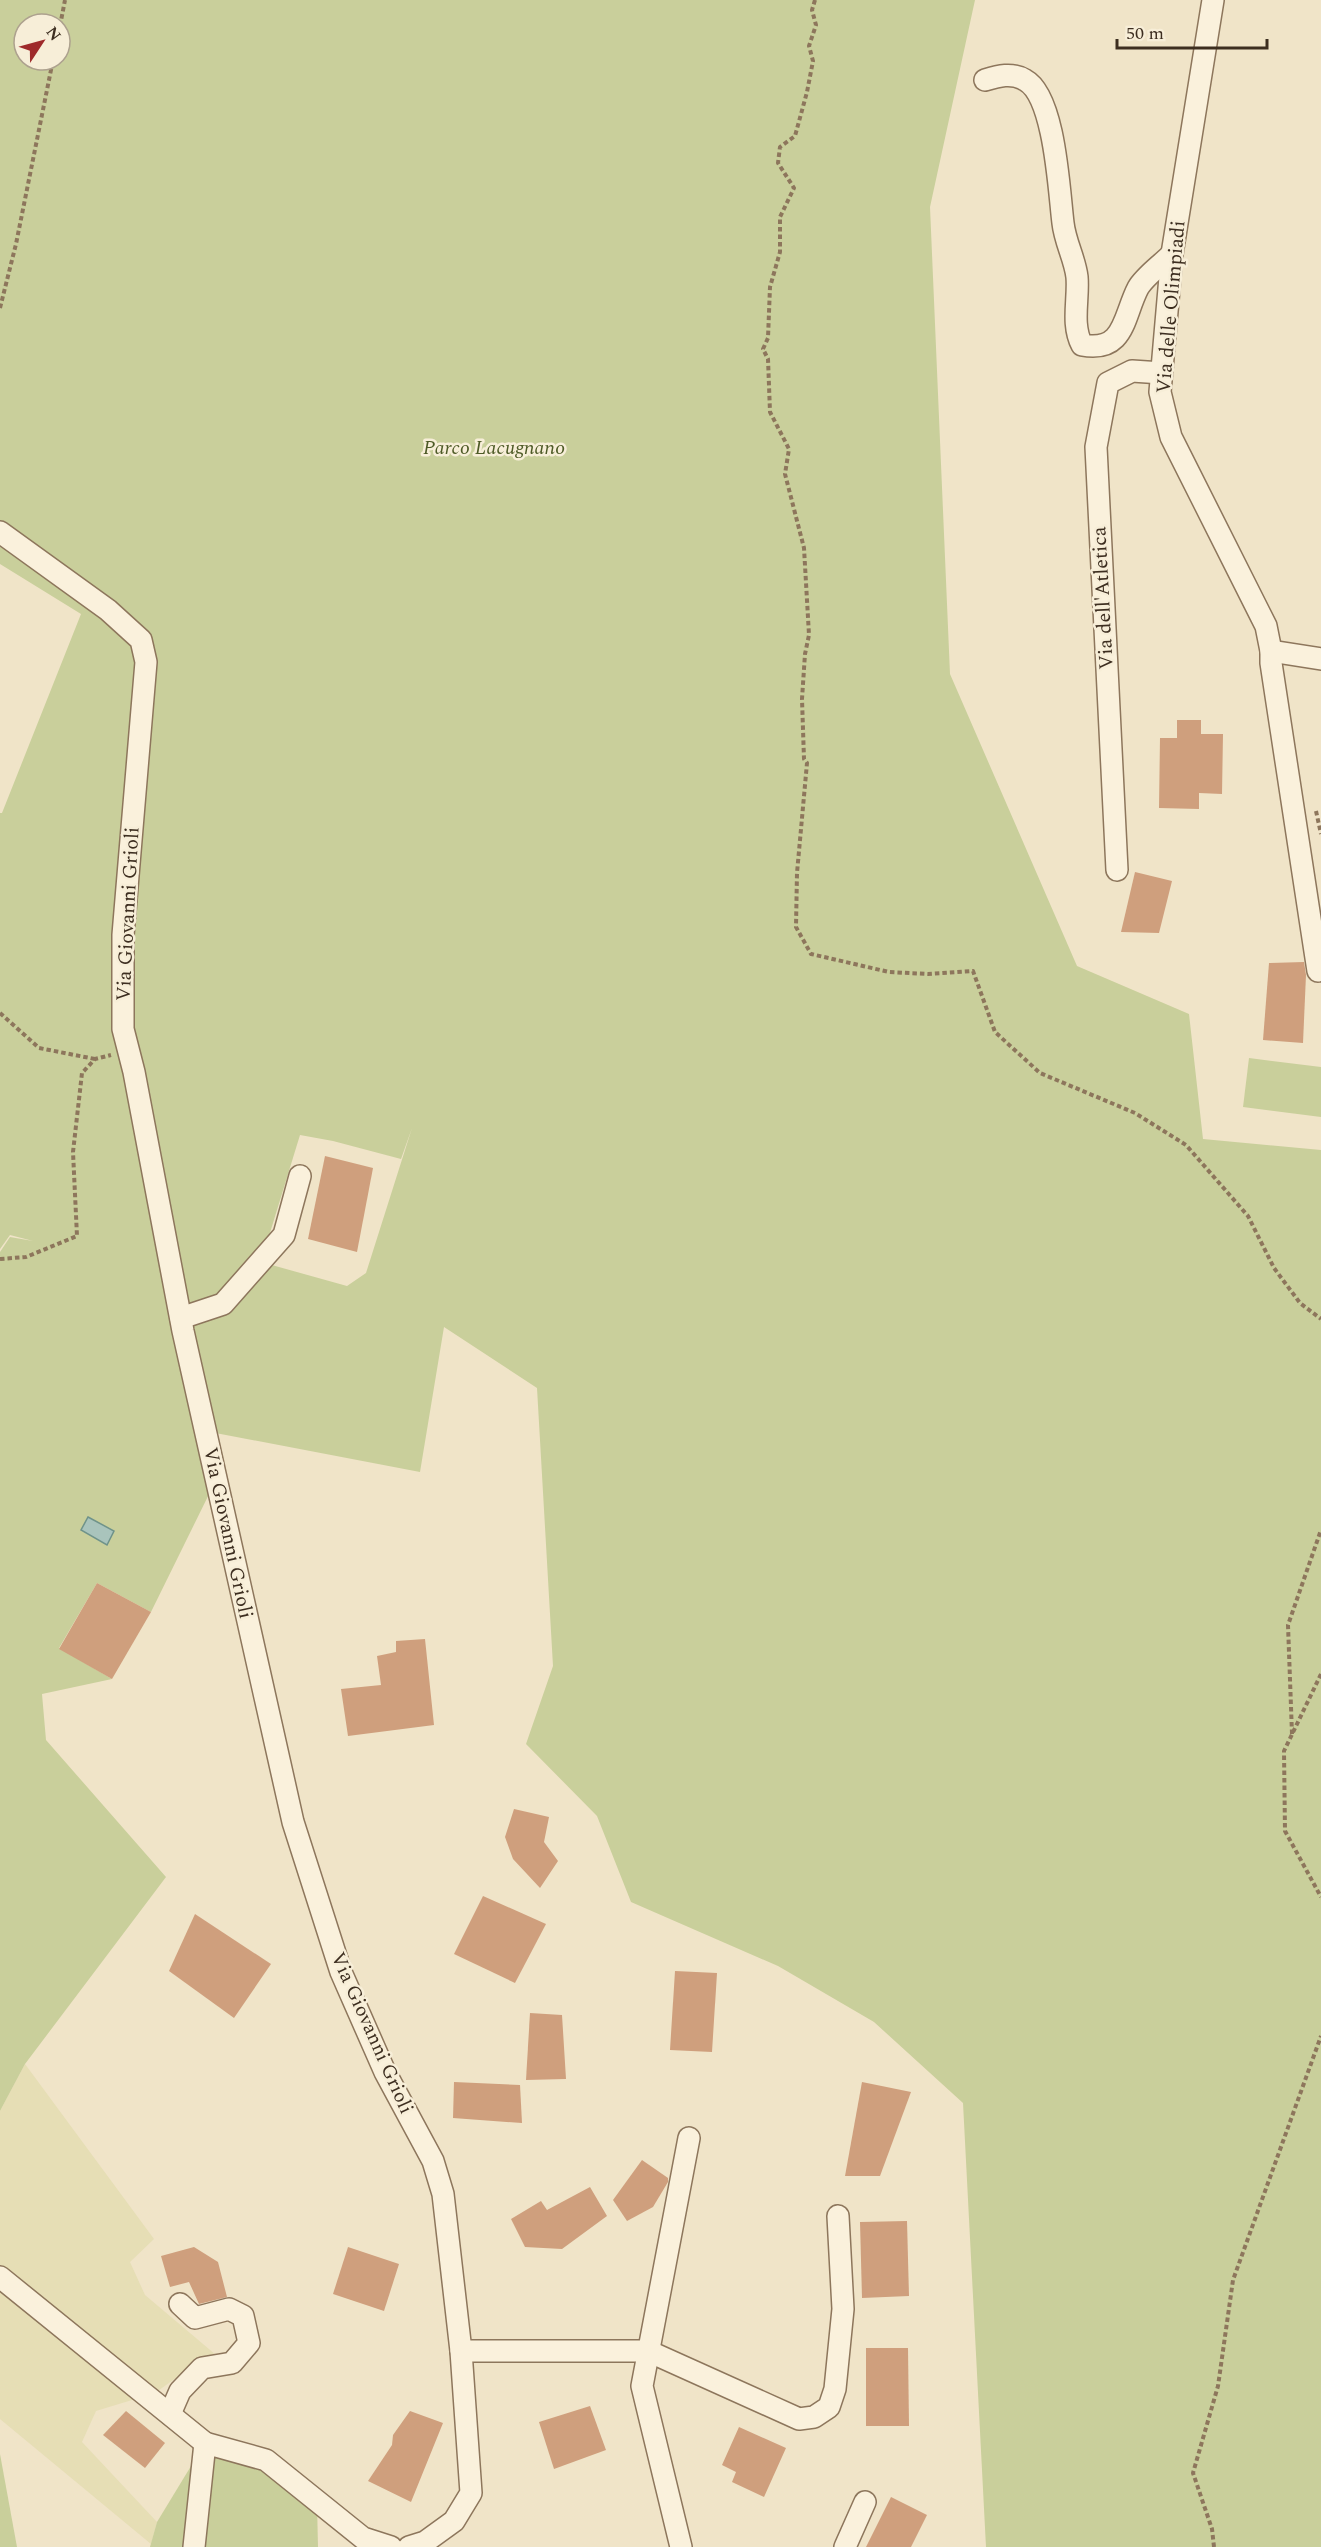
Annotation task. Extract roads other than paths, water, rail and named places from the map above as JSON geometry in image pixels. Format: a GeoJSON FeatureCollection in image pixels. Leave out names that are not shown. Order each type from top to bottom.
{"type":"FeatureCollection","features":[{"type":"Feature","properties":{"kind":"street","name":"Via delle Olimpiadi"},"geometry":{"type":"LineString","coordinates":[[1213,0],[1172,255],[1160,392],[1171,437],[1266,626],[1318,970]]}},
{"type":"Feature","properties":{"kind":"street"},"geometry":{"type":"LineString","coordinates":[[985,80],[1004,74],[1025,80],[1036,90],[1048,116],[1065,237],[1077,276],[1077,334],[1082,345],[1097,348],[1107,344],[1121,332],[1139,287],[1172,255]]}},
{"type":"Feature","properties":{"kind":"street","name":"Via dell'Atletica"},"geometry":{"type":"LineString","coordinates":[[1117,870],[1096,447],[1108,383],[1132,371],[1162,373]]}},
{"type":"Feature","properties":{"kind":"street","name":"Via Giovanni Grioli"},"geometry":{"type":"LineString","coordinates":[[0,532],[108,610],[141,640],[146,662],[123,935],[123,1029],[181,1318],[293,1821],[341,1972],[384,2072],[433,2161],[443,2194],[461,2351],[471,2493],[454,2521],[425,2542],[409,2547]]}},
{"type":"Feature","properties":{"kind":"street"},"geometry":{"type":"LineString","coordinates":[[1271,651],[1321,659]]}},
{"type":"Feature","properties":{"kind":"street"},"geometry":{"type":"LineString","coordinates":[[181,1318],[223,1304],[284,1235],[300,1176]]}},
{"type":"Feature","properties":{"kind":"street"},"geometry":{"type":"LineString","coordinates":[[681,2547],[642,2386],[689,2138]]}},
{"type":"Feature","properties":{"kind":"street"},"geometry":{"type":"LineString","coordinates":[[461,2351],[648,2351],[799,2419],[814,2417],[829,2407],[835,2389],[843,2309],[838,2216]]}},
{"type":"Feature","properties":{"kind":"street"},"geometry":{"type":"LineString","coordinates":[[0,2277],[205,2443],[266,2460],[363,2538],[391,2547]]}},
{"type":"Feature","properties":{"kind":"street"},"geometry":{"type":"LineString","coordinates":[[170,2414],[180,2391],[202,2368],[232,2363],[249,2343],[243,2316],[228,2309],[195,2318],[180,2304]]}},
{"type":"Feature","properties":{"kind":"street"},"geometry":{"type":"LineString","coordinates":[[194,2547],[205,2443]]}},
{"type":"Feature","properties":{"kind":"street"},"geometry":{"type":"LineString","coordinates":[[845,2547],[865,2502]]}},
{"type":"Feature","properties":{"kind":"water"},"geometry":{"type":"Polygon","coordinates":[[[88,1517],[114,1531],[107,1545],[81,1530],[88,1517]]]}},
{"type":"Feature","properties":{"kind":"park label","name":"Parco Lacugnano"},"geometry":{"type":"Point","coordinates":[494,448]}}]}
